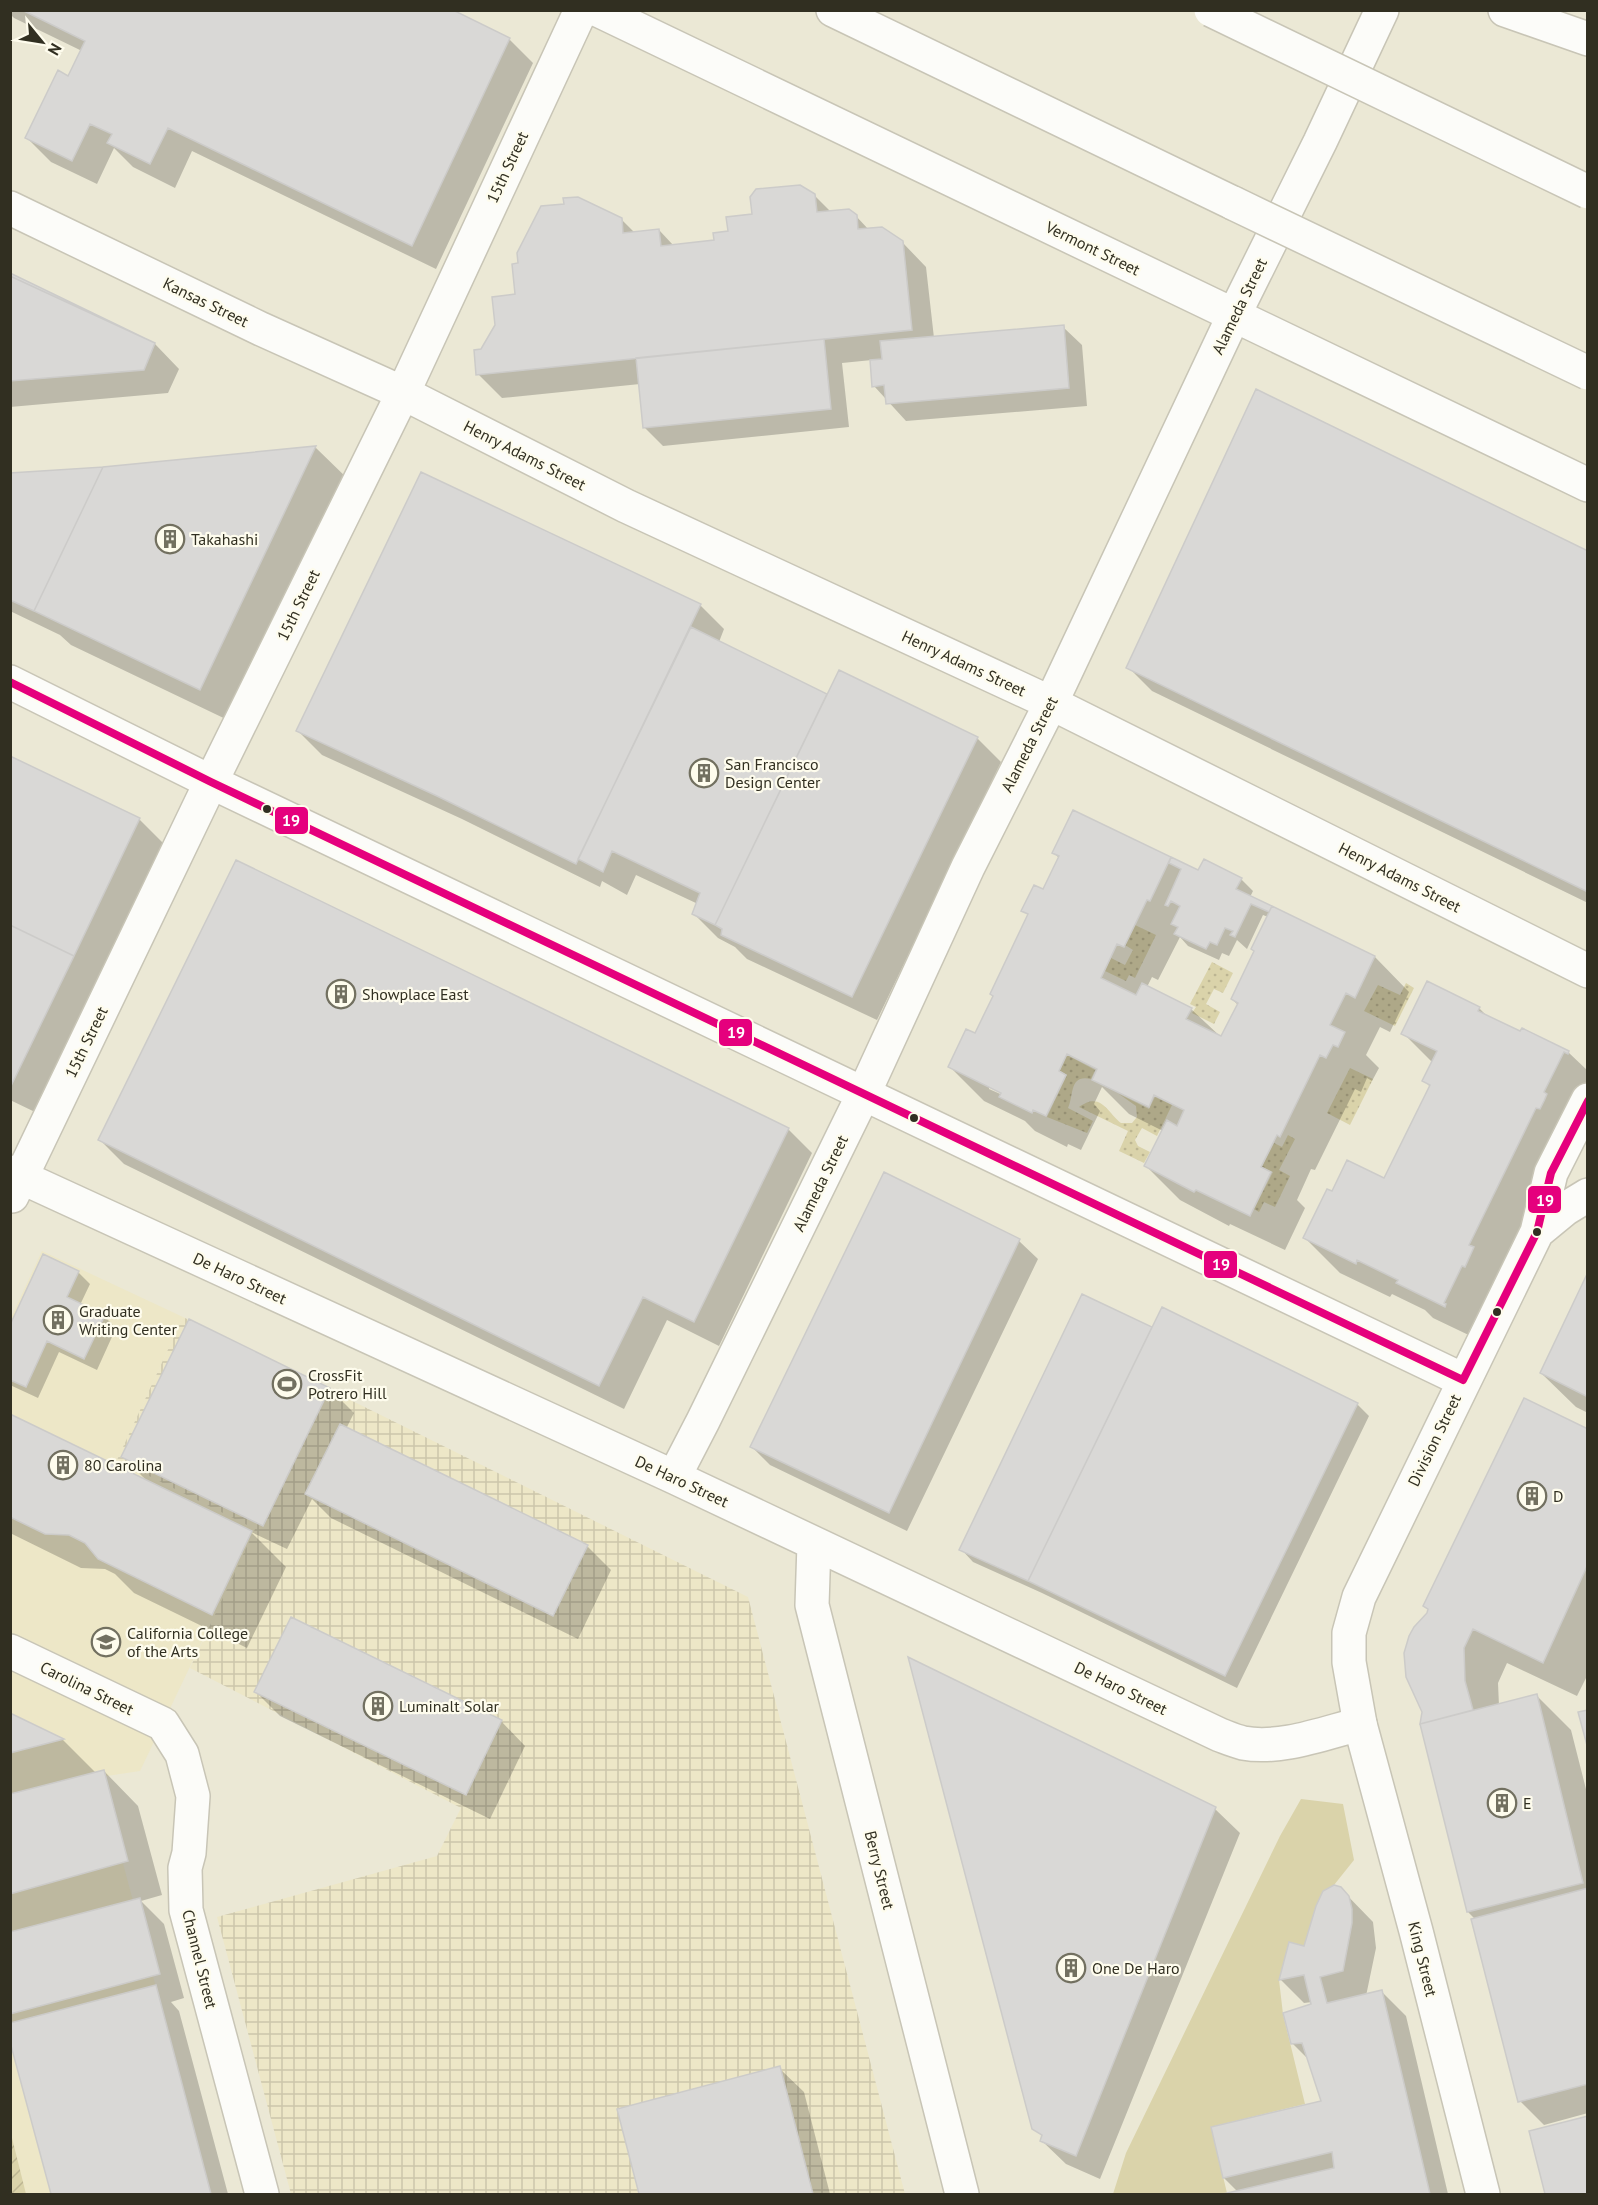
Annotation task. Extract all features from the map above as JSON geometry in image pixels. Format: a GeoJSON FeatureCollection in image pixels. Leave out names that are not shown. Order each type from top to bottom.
{"type":"FeatureCollection","features":[{"type":"Feature","properties":{"kind":"main road","name":"15th Street"},"geometry":{"type":"LineString","coordinates":[[14,1182],[403,393],[581,10]]}},
{"type":"Feature","properties":{"kind":"main road","name":"Vermont Street"},"geometry":{"type":"LineString","coordinates":[[598,10],[1587,485]]}},
{"type":"Feature","properties":{"kind":"main road"},"geometry":{"type":"LineString","coordinates":[[833,10],[1587,373]]}},
{"type":"Feature","properties":{"kind":"main road"},"geometry":{"type":"LineString","coordinates":[[1211,10],[1587,192]]}},
{"type":"Feature","properties":{"kind":"main road","name":"Alameda Street"},"geometry":{"type":"LineString","coordinates":[[674,1477],[704,1421],[864,1093],[968,867],[1051,703],[1234,315],[1320,142],[1382,10]]}},
{"type":"Feature","properties":{"kind":"main road"},"geometry":{"type":"LineString","coordinates":[[1505,10],[1587,39]]}},
{"type":"Feature","properties":{"kind":"main road","name":"Kansas Street"},"geometry":{"type":"LineString","coordinates":[[10,208],[261,329],[403,393]]}},
{"type":"Feature","properties":{"kind":"main road","name":"Henry Adams Street"},"geometry":{"type":"LineString","coordinates":[[403,393],[626,506],[1051,703],[1587,971]]}},
{"type":"Feature","properties":{"kind":"main road"},"geometry":{"type":"LineString","coordinates":[[10,682],[211,782],[1463,1380]]}},
{"type":"Feature","properties":{"kind":"main road","name":"Division Street"},"geometry":{"type":"LineString","coordinates":[[1360,1724],[1348,1662],[1349,1633],[1359,1597],[1537,1232],[1551,1173],[1587,1100]]}},
{"type":"Feature","properties":{"kind":"main road","name":"De Haro Street"},"geometry":{"type":"LineString","coordinates":[[14,1182],[674,1477],[1220,1735],[1243,1743],[1266,1744],[1296,1740],[1360,1724]]}},
{"type":"Feature","properties":{"kind":"main road"},"geometry":{"type":"LineString","coordinates":[[1537,1232],[1565,1209],[1587,1195]]}},
{"type":"Feature","properties":{"kind":"main road","name":"Berry Street"},"geometry":{"type":"LineString","coordinates":[[814,1544],[813,1605],[962,2194]]}},
{"type":"Feature","properties":{"kind":"main road","name":"Carolina Street"},"geometry":{"type":"LineString","coordinates":[[10,1651],[163,1724]]}},
{"type":"Feature","properties":{"kind":"main road","name":"Channel Street"},"geometry":{"type":"LineString","coordinates":[[163,1724],[182,1754],[193,1796],[189,1853],[185,1869],[186,1910],[262,2194]]}},
{"type":"Feature","properties":{"kind":"main road","name":"King Street"},"geometry":{"type":"LineString","coordinates":[[1360,1724],[1483,2194]]}},
{"type":"Feature","properties":{"kind":"shaded area"},"geometry":{"type":"Polygon","coordinates":[[[1135,925],[1156,935],[1135,978],[1129,975],[1126,981],[1105,971],[1111,958],[1125,965],[1133,950],[1125,945],[1135,925]]]}},
{"type":"Feature","properties":{"kind":"shaded area"},"geometry":{"type":"Polygon","coordinates":[[[1212,962],[1233,973],[1223,993],[1214,989],[1206,1004],[1220,1012],[1214,1024],[1192,1013],[1196,1007],[1190,1004],[1212,962]]]}},
{"type":"Feature","properties":{"kind":"shaded area"},"geometry":{"type":"Polygon","coordinates":[[[1406,983],[1414,988],[1395,1026],[1364,1011],[1378,985],[1400,995],[1406,983]]]}},
{"type":"Feature","properties":{"kind":"shaded area"},"geometry":{"type":"Polygon","coordinates":[[[1067,1055],[1095,1070],[1091,1079],[1084,1078],[1076,1083],[1068,1108],[1093,1121],[1087,1133],[1047,1117],[1067,1075],[1060,1071],[1067,1055]]]}},
{"type":"Feature","properties":{"kind":"shaded area"},"geometry":{"type":"Polygon","coordinates":[[[1350,1068],[1373,1079],[1350,1125],[1327,1113],[1350,1068]]]}},
{"type":"Feature","properties":{"kind":"shaded area"},"geometry":{"type":"Polygon","coordinates":[[[1119,1094],[1149,1109],[1155,1097],[1172,1105],[1157,1136],[1142,1128],[1135,1140],[1138,1146],[1150,1152],[1144,1163],[1119,1151],[1128,1131],[1079,1107],[1093,1101],[1098,1102],[1121,1123],[1132,1123],[1137,1117],[1136,1106],[1119,1094]]]}},
{"type":"Feature","properties":{"kind":"shaded area"},"geometry":{"type":"Polygon","coordinates":[[[1288,1135],[1295,1139],[1279,1170],[1290,1176],[1275,1207],[1264,1202],[1259,1212],[1254,1209],[1273,1172],[1262,1167],[1274,1143],[1282,1147],[1288,1135]]]}},
{"type":"Feature","properties":{"kind":"shaded area","name":"California College of the Arts"},"geometry":{"type":"Polygon","coordinates":[[[42,1251],[183,1317],[117,1460],[256,1529],[140,1771],[100,1777],[211,2194],[11,2194],[10,1320],[42,1251]]]}},
{"type":"Feature","properties":{"kind":"shaded area"},"geometry":{"type":"Polygon","coordinates":[[[183,1317],[748,1597],[905,2194],[291,2194],[217,1917],[437,1856],[461,1808],[190,1668],[255,1529],[117,1460],[183,1317]]]}},
{"type":"Feature","properties":{"kind":"shaded area"},"geometry":{"type":"Polygon","coordinates":[[[1301,1799],[1343,1804],[1354,1860],[1334,1885],[1323,1892],[1316,1906],[1304,1946],[1289,1942],[1279,1980],[1283,2014],[1305,2104],[1211,2127],[1227,2193],[1113,2194],[1126,2153],[1280,1836],[1301,1799]]]}},
{"type":"Feature","properties":{"kind":"shaded area"},"geometry":{"type":"Polygon","coordinates":[[[11,2134],[26,2194],[11,2194],[11,2134]]]}},
{"type":"Feature","properties":{"kind":"building"},"geometry":{"type":"Polygon","coordinates":[[[22,10],[453,10],[510,38],[412,246],[168,128],[150,164],[107,143],[112,134],[90,124],[72,161],[25,138],[58,70],[68,76],[85,41],[22,10]]]}},
{"type":"Feature","properties":{"kind":"building"},"geometry":{"type":"Polygon","coordinates":[[[800,185],[815,194],[817,212],[849,209],[857,215],[858,229],[882,227],[903,241],[912,330],[476,375],[474,350],[481,349],[495,325],[492,297],[515,294],[512,264],[518,263],[517,253],[541,206],[564,204],[563,198],[578,197],[622,218],[623,233],[659,229],[661,246],[714,240],[713,233],[728,231],[726,217],[752,214],[750,197],[756,189],[800,185]]]}},
{"type":"Feature","properties":{"kind":"building"},"geometry":{"type":"Polygon","coordinates":[[[10,273],[155,343],[144,370],[10,381],[10,273]]]}},
{"type":"Feature","properties":{"kind":"building"},"geometry":{"type":"Polygon","coordinates":[[[10,276],[155,343],[144,370],[10,381],[10,276]]]}},
{"type":"Feature","properties":{"kind":"building"},"geometry":{"type":"Polygon","coordinates":[[[1064,325],[1069,388],[886,404],[884,385],[872,387],[870,360],[882,359],[880,341],[1064,325]]]}},
{"type":"Feature","properties":{"kind":"building"},"geometry":{"type":"Polygon","coordinates":[[[824,339],[831,409],[643,428],[636,358],[824,339]]]}},
{"type":"Feature","properties":{"kind":"building"},"geometry":{"type":"Polygon","coordinates":[[[1256,389],[1588,551],[1588,892],[1126,668],[1256,389]]]}},
{"type":"Feature","properties":{"kind":"building","name":"Takahashi"},"geometry":{"type":"Polygon","coordinates":[[[316,446],[200,690],[34,611],[103,467],[316,446]]]}},
{"type":"Feature","properties":{"kind":"building"},"geometry":{"type":"Polygon","coordinates":[[[103,467],[34,611],[10,600],[10,473],[103,467]]]}},
{"type":"Feature","properties":{"kind":"building"},"geometry":{"type":"Polygon","coordinates":[[[421,472],[701,604],[576,864],[296,731],[421,472]]]}},
{"type":"Feature","properties":{"kind":"building","name":"San Francisco Design Center"},"geometry":{"type":"Polygon","coordinates":[[[691,627],[827,694],[715,925],[692,914],[700,893],[612,851],[603,872],[578,859],[691,627]]]}},
{"type":"Feature","properties":{"kind":"building"},"geometry":{"type":"Polygon","coordinates":[[[839,670],[978,737],[852,997],[721,935],[722,929],[715,925],[839,670]]]}},
{"type":"Feature","properties":{"kind":"building"},"geometry":{"type":"Polygon","coordinates":[[[10,756],[140,818],[74,956],[10,925],[10,756]]]}},
{"type":"Feature","properties":{"kind":"building"},"geometry":{"type":"Polygon","coordinates":[[[1073,810],[1171,857],[1124,947],[1117,944],[1101,978],[1136,995],[1142,983],[1192,1008],[1186,1019],[1221,1036],[1238,1003],[1231,999],[1254,951],[1251,949],[1272,906],[1375,956],[1355,998],[1346,993],[1330,1025],[1345,1032],[1338,1047],[1333,1045],[1326,1058],[1320,1055],[1280,1137],[1277,1135],[1261,1167],[1271,1172],[1250,1216],[1196,1190],[1194,1192],[1144,1166],[1167,1120],[1177,1126],[1184,1110],[1154,1095],[1149,1107],[1092,1080],[1097,1069],[1067,1054],[1059,1071],[1066,1075],[1046,1116],[1033,1110],[1032,1113],[999,1097],[1001,1093],[948,1067],[966,1029],[975,1033],[993,996],[990,994],[1028,914],[1021,911],[1034,885],[1043,889],[1059,856],[1052,853],[1073,810]]]}},
{"type":"Feature","properties":{"kind":"building"},"geometry":{"type":"Polygon","coordinates":[[[1171,857],[1198,870],[1204,859],[1242,878],[1236,889],[1272,906],[1269,912],[1251,904],[1235,937],[1230,935],[1233,931],[1225,928],[1217,945],[1210,942],[1206,949],[1174,934],[1178,927],[1171,924],[1180,906],[1171,901],[1168,906],[1165,905],[1181,869],[1169,863],[1171,857]]]}},
{"type":"Feature","properties":{"kind":"building","name":"Showplace East"},"geometry":{"type":"Polygon","coordinates":[[[236,860],[789,1128],[694,1322],[643,1297],[599,1386],[98,1140],[236,860]]]}},
{"type":"Feature","properties":{"kind":"building"},"geometry":{"type":"Polygon","coordinates":[[[10,925],[74,956],[10,1088],[10,925]]]}},
{"type":"Feature","properties":{"kind":"building"},"geometry":{"type":"Polygon","coordinates":[[[1427,981],[1480,1007],[1478,1011],[1520,1031],[1522,1028],[1569,1051],[1568,1054],[1564,1052],[1544,1092],[1547,1094],[1544,1101],[1540,1109],[1536,1108],[1469,1245],[1474,1247],[1444,1303],[1445,1307],[1396,1283],[1398,1280],[1357,1260],[1356,1264],[1303,1238],[1327,1189],[1332,1191],[1347,1160],[1384,1178],[1430,1085],[1422,1081],[1437,1051],[1401,1034],[1427,981]]]}},
{"type":"Feature","properties":{"kind":"building"},"geometry":{"type":"Polygon","coordinates":[[[884,1172],[1020,1239],[889,1513],[750,1447],[884,1172]]]}},
{"type":"Feature","properties":{"kind":"building","name":"Graduate Writing Center"},"geometry":{"type":"Polygon","coordinates":[[[43,1254],[79,1271],[67,1297],[105,1315],[84,1359],[47,1341],[26,1387],[10,1380],[10,1325],[43,1254]]]}},
{"type":"Feature","properties":{"kind":"building"},"geometry":{"type":"Polygon","coordinates":[[[1588,1272],[1588,1397],[1540,1373],[1588,1272]]]}},
{"type":"Feature","properties":{"kind":"building"},"geometry":{"type":"Polygon","coordinates":[[[1082,1294],[1152,1327],[1028,1581],[959,1550],[1082,1294]]]}},
{"type":"Feature","properties":{"kind":"building"},"geometry":{"type":"Polygon","coordinates":[[[1162,1307],[1358,1403],[1225,1676],[1028,1581],[1162,1307]]]}},
{"type":"Feature","properties":{"kind":"building"},"geometry":{"type":"Polygon","coordinates":[[[189,1319],[330,1388],[263,1526],[121,1457],[189,1319]]]}},
{"type":"Feature","properties":{"kind":"building","name":"D"},"geometry":{"type":"Polygon","coordinates":[[[1524,1398],[1588,1429],[1588,1564],[1543,1663],[1473,1629],[1464,1648],[1465,1681],[1473,1710],[1420,1724],[1422,1712],[1406,1677],[1404,1653],[1409,1636],[1427,1613],[1428,1609],[1423,1606],[1524,1398]]]}},
{"type":"Feature","properties":{"kind":"building","name":"80 Carolina"},"geometry":{"type":"Polygon","coordinates":[[[10,1414],[252,1531],[212,1615],[98,1559],[85,1543],[69,1535],[45,1534],[10,1517],[10,1414]]]}},
{"type":"Feature","properties":{"kind":"building"},"geometry":{"type":"Polygon","coordinates":[[[340,1424],[588,1545],[553,1616],[305,1494],[340,1424]]]}},
{"type":"Feature","properties":{"kind":"building","name":"Luminalt Solar"},"geometry":{"type":"Polygon","coordinates":[[[291,1617],[502,1720],[466,1795],[254,1692],[291,1617]]]}},
{"type":"Feature","properties":{"kind":"building","name":"One De Haro"},"geometry":{"type":"Polygon","coordinates":[[[908,1657],[1216,1807],[1076,2156],[1040,2141],[1042,2135],[1032,2129],[908,1657]]]}},
{"type":"Feature","properties":{"kind":"building","name":"E"},"geometry":{"type":"Polygon","coordinates":[[[1537,1694],[1583,1883],[1467,1912],[1420,1724],[1537,1694]]]}},
{"type":"Feature","properties":{"kind":"building"},"geometry":{"type":"Polygon","coordinates":[[[1588,1710],[1588,1749],[1578,1712],[1588,1710]]]}},
{"type":"Feature","properties":{"kind":"building"},"geometry":{"type":"Polygon","coordinates":[[[10,1713],[64,1739],[10,1753],[10,1713]]]}},
{"type":"Feature","properties":{"kind":"building"},"geometry":{"type":"Polygon","coordinates":[[[104,1770],[128,1861],[10,1894],[10,1794],[104,1770]]]}},
{"type":"Feature","properties":{"kind":"building"},"geometry":{"type":"Polygon","coordinates":[[[1334,1885],[1341,1887],[1349,1896],[1352,1923],[1343,1971],[1320,1977],[1327,2003],[1382,1990],[1430,2194],[1223,2194],[1334,2168],[1332,2152],[1223,2178],[1211,2127],[1321,2101],[1302,2043],[1291,2044],[1283,2013],[1311,2004],[1304,1975],[1279,1980],[1289,1942],[1304,1946],[1323,1891],[1334,1885]]]}},
{"type":"Feature","properties":{"kind":"building"},"geometry":{"type":"Polygon","coordinates":[[[1588,1888],[1588,2084],[1518,2102],[1471,1919],[1588,1888]]]}},
{"type":"Feature","properties":{"kind":"building"},"geometry":{"type":"Polygon","coordinates":[[[140,1898],[160,1974],[10,2014],[10,1932],[140,1898]]]}},
{"type":"Feature","properties":{"kind":"building"},"geometry":{"type":"Polygon","coordinates":[[[156,1985],[211,2194],[51,2194],[10,2042],[10,2023],[156,1985]]]}},
{"type":"Feature","properties":{"kind":"building"},"geometry":{"type":"Polygon","coordinates":[[[780,2066],[813,2194],[639,2194],[617,2109],[780,2066]]]}},
{"type":"Feature","properties":{"kind":"building"},"geometry":{"type":"Polygon","coordinates":[[[1588,2116],[1588,2194],[1545,2194],[1529,2131],[1588,2116]]]}},
{"type":"Feature","properties":{"kind":"transit line","name":"19"},"geometry":{"type":"LineString","coordinates":[[10,682],[211,782],[1463,1380]]}},
{"type":"Feature","properties":{"kind":"transit line","name":"19"},"geometry":{"type":"LineString","coordinates":[[1463,1380],[1537,1232],[1551,1173],[1588,1101]]}},
{"type":"Feature","properties":{"kind":"place","name":"Takahashi"},"geometry":{"type":"Point","coordinates":[170,539]}},
{"type":"Feature","properties":{"kind":"place","name":"San Francisco Design Center"},"geometry":{"type":"Point","coordinates":[704,773]}},
{"type":"Feature","properties":{"kind":"place","name":"Showplace East"},"geometry":{"type":"Point","coordinates":[341,994]}},
{"type":"Feature","properties":{"kind":"place","name":"Graduate Writing Center"},"geometry":{"type":"Point","coordinates":[58,1320]}},
{"type":"Feature","properties":{"kind":"place","name":"CrossFit Potrero Hill"},"geometry":{"type":"Point","coordinates":[287,1384]}},
{"type":"Feature","properties":{"kind":"place","name":"80 Carolina"},"geometry":{"type":"Point","coordinates":[63,1465]}},
{"type":"Feature","properties":{"kind":"place","name":"D"},"geometry":{"type":"Point","coordinates":[1532,1496]}},
{"type":"Feature","properties":{"kind":"place","name":"California College of the Arts"},"geometry":{"type":"Point","coordinates":[106,1642]}},
{"type":"Feature","properties":{"kind":"place","name":"Luminalt Solar"},"geometry":{"type":"Point","coordinates":[378,1706]}},
{"type":"Feature","properties":{"kind":"place","name":"E"},"geometry":{"type":"Point","coordinates":[1502,1803]}},
{"type":"Feature","properties":{"kind":"place","name":"One De Haro"},"geometry":{"type":"Point","coordinates":[1071,1968]}}]}
